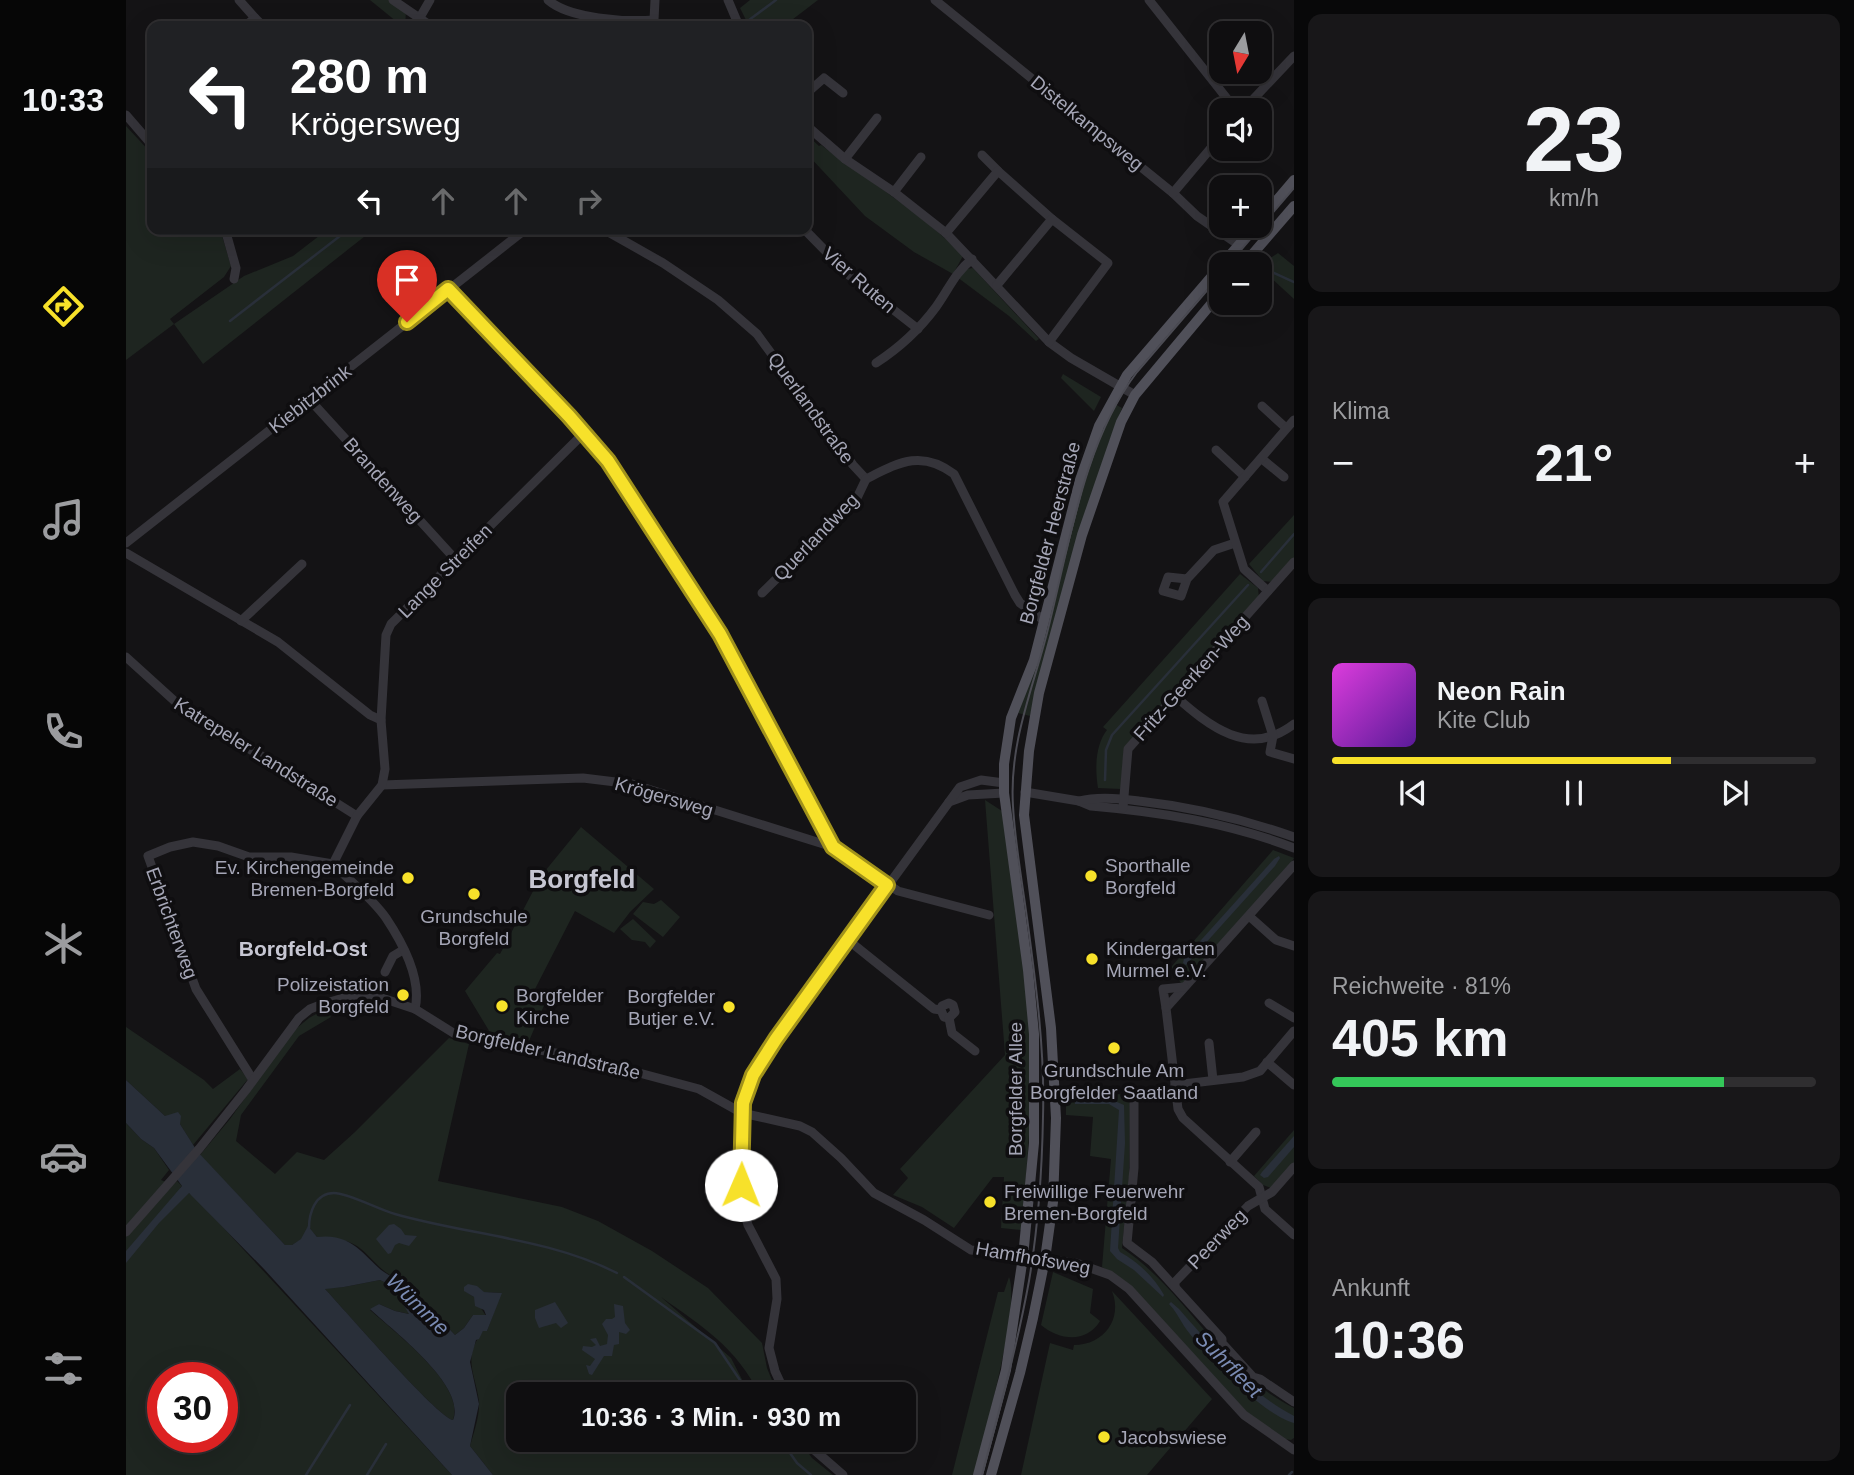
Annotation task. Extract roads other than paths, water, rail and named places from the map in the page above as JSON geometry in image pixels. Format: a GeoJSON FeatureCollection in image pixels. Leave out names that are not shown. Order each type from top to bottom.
{"type":"FeatureCollection","features":[{"type":"Feature","properties":{"kind":"main road"},"geometry":{"type":"LineString","coordinates":[[1272,206],[1294,180]]}},
{"type":"Feature","properties":{"kind":"main road"},"geometry":{"type":"LineString","coordinates":[[1254,252],[1294,205]]}},
{"type":"Feature","properties":{"kind":"main road","name":"Borgfelder Heerstraße"},"geometry":{"type":"LineString","coordinates":[[1004,788],[1012,718],[1034,660],[1088,452],[1120,386],[1174,318],[1245,238]]}},
{"type":"Feature","properties":{"kind":"main road","name":"Borgfelder Heerstraße"},"geometry":{"type":"LineString","coordinates":[[1025,792],[1039,694],[1072,567],[1111,449],[1135,396],[1209,307]]}},
{"type":"Feature","properties":{"kind":"main road"},"geometry":{"type":"LineString","coordinates":[[1004,788],[1025,792]]}},
{"type":"Feature","properties":{"kind":"main road","name":"Borgfelder Allee"},"geometry":{"type":"LineString","coordinates":[[978,1475],[1006,1370],[1023,1257],[1034,1143],[1034,1034],[1004,788]]}},
{"type":"Feature","properties":{"kind":"main road","name":"Borgfelder Allee"},"geometry":{"type":"LineString","coordinates":[[992,1475],[1020,1373],[1045,1259],[1056,1164],[1051,1028],[1026,842],[1025,792]]}},
{"type":"Feature","properties":{"kind":"street"},"geometry":{"type":"LineString","coordinates":[[239,0],[258,21]]}},
{"type":"Feature","properties":{"kind":"street"},"geometry":{"type":"LineString","coordinates":[[393,0],[416,21]]}},
{"type":"Feature","properties":{"kind":"street"},"geometry":{"type":"LineString","coordinates":[[418,21],[430,0]]}},
{"type":"Feature","properties":{"kind":"street"},"geometry":{"type":"LineString","coordinates":[[548,0],[558,8],[604,19],[633,21],[654,20],[655,0]]}},
{"type":"Feature","properties":{"kind":"street"},"geometry":{"type":"LineString","coordinates":[[728,0],[737,21]]}},
{"type":"Feature","properties":{"kind":"street","name":"Distelkampsweg"},"geometry":{"type":"LineString","coordinates":[[935,0],[1173,192],[1197,216],[1239,245]]}},
{"type":"Feature","properties":{"kind":"street"},"geometry":{"type":"LineString","coordinates":[[1149,0],[1227,98]]}},
{"type":"Feature","properties":{"kind":"street"},"geometry":{"type":"LineString","coordinates":[[251,21],[255,18]]}},
{"type":"Feature","properties":{"kind":"street"},"geometry":{"type":"LineString","coordinates":[[1254,98],[1294,56]]}},
{"type":"Feature","properties":{"kind":"street"},"geometry":{"type":"LineString","coordinates":[[812,89],[824,78],[843,93]]}},
{"type":"Feature","properties":{"kind":"street"},"geometry":{"type":"LineString","coordinates":[[126,115],[147,139]]}},
{"type":"Feature","properties":{"kind":"street"},"geometry":{"type":"LineString","coordinates":[[845,159],[877,118]]}},
{"type":"Feature","properties":{"kind":"street"},"geometry":{"type":"LineString","coordinates":[[812,130],[845,159],[894,192],[946,233],[1063,354],[1135,396]]}},
{"type":"Feature","properties":{"kind":"street"},"geometry":{"type":"LineString","coordinates":[[1173,192],[1209,150]]}},
{"type":"Feature","properties":{"kind":"street"},"geometry":{"type":"LineString","coordinates":[[982,155],[1052,219],[1108,262],[1049,342]]}},
{"type":"Feature","properties":{"kind":"street"},"geometry":{"type":"LineString","coordinates":[[894,192],[921,157]]}},
{"type":"Feature","properties":{"kind":"street"},"geometry":{"type":"LineString","coordinates":[[946,233],[998,171]]}},
{"type":"Feature","properties":{"kind":"street"},"geometry":{"type":"LineString","coordinates":[[997,285],[1052,219]]}},
{"type":"Feature","properties":{"kind":"street"},"geometry":{"type":"LineString","coordinates":[[227,235],[236,268],[234,279]]}},
{"type":"Feature","properties":{"kind":"street","name":"Kiebitzbrink"},"geometry":{"type":"LineString","coordinates":[[126,543],[518,235]]}},
{"type":"Feature","properties":{"kind":"street","name":"Querlandstraße"},"geometry":{"type":"LineString","coordinates":[[614,235],[663,263],[718,300],[757,334],[866,479],[901,462],[920,460],[944,467],[954,474],[1015,595],[1020,603],[1045,621]]}},
{"type":"Feature","properties":{"kind":"street","name":"Vier Ruten"},"geometry":{"type":"LineString","coordinates":[[810,235],[850,276],[918,329]]}},
{"type":"Feature","properties":{"kind":"street"},"geometry":{"type":"LineString","coordinates":[[876,363],[898,348],[918,329],[937,306],[954,276],[972,259]]}},
{"type":"Feature","properties":{"kind":"street"},"geometry":{"type":"LineString","coordinates":[[448,289],[608,461],[720,634],[833,847]]}},
{"type":"Feature","properties":{"kind":"street","name":"Brandenweg"},"geometry":{"type":"LineString","coordinates":[[310,400],[455,559]]}},
{"type":"Feature","properties":{"kind":"street"},"geometry":{"type":"LineString","coordinates":[[1262,406],[1286,428]]}},
{"type":"Feature","properties":{"kind":"street"},"geometry":{"type":"LineString","coordinates":[[1268,591],[1244,569],[1223,502],[1294,419]]}},
{"type":"Feature","properties":{"kind":"street","name":"Lange Streifen"},"geometry":{"type":"LineString","coordinates":[[382,785],[385,769],[381,720],[386,635],[391,624],[584,433]]}},
{"type":"Feature","properties":{"kind":"street"},"geometry":{"type":"LineString","coordinates":[[1216,450],[1245,477]]}},
{"type":"Feature","properties":{"kind":"street"},"geometry":{"type":"LineString","coordinates":[[1262,459],[1284,477]]}},
{"type":"Feature","properties":{"kind":"street","name":"Querlandweg"},"geometry":{"type":"LineString","coordinates":[[762,593],[856,500],[866,479]]}},
{"type":"Feature","properties":{"kind":"street"},"geometry":{"type":"LineString","coordinates":[[1187,579],[1214,550],[1236,543]]}},
{"type":"Feature","properties":{"kind":"street"},"geometry":{"type":"LineString","coordinates":[[126,553],[278,642],[370,715],[381,720]]}},
{"type":"Feature","properties":{"kind":"street","name":"Fritz-Geerken-Weg"},"geometry":{"type":"LineString","coordinates":[[1123,804],[1128,749],[1294,562]]}},
{"type":"Feature","properties":{"kind":"street"},"geometry":{"type":"LineString","coordinates":[[241,621],[302,564]]}},
{"type":"Feature","properties":{"kind":"street","name":"Katrepeler Landstraße"},"geometry":{"type":"LineString","coordinates":[[126,657],[191,715],[357,816]]}},
{"type":"Feature","properties":{"kind":"street"},"geometry":{"type":"LineString","coordinates":[[1175,695],[1205,722],[1238,737],[1273,736],[1294,724]]}},
{"type":"Feature","properties":{"kind":"street"},"geometry":{"type":"LineString","coordinates":[[1262,701],[1273,736],[1270,752],[1294,759]]}},
{"type":"Feature","properties":{"kind":"street","name":"Krögersweg"},"geometry":{"type":"LineString","coordinates":[[382,785],[583,778],[607,780],[653,790],[711,811],[833,847],[887,885],[908,895],[989,915]]}},
{"type":"Feature","properties":{"kind":"street","name":"Katrepeler Landstraße"},"geometry":{"type":"LineString","coordinates":[[332,864],[357,816],[382,785]]}},
{"type":"Feature","properties":{"kind":"street"},"geometry":{"type":"LineString","coordinates":[[780,1382],[769,1348],[777,1299],[776,1279],[754,1238],[743,1207],[742,1113],[746,1093],[753,1075],[947,803],[968,795],[1004,788]]}},
{"type":"Feature","properties":{"kind":"street"},"geometry":{"type":"LineString","coordinates":[[1025,792],[1079,801],[1091,806],[1123,804],[1218,814],[1294,838]]}},
{"type":"Feature","properties":{"kind":"street"},"geometry":{"type":"LineString","coordinates":[[1123,804],[1220,824],[1294,848]]}},
{"type":"Feature","properties":{"kind":"street","name":"Erbrichterweg"},"geometry":{"type":"LineString","coordinates":[[253,1080],[196,989],[148,856],[193,842],[218,846],[249,857],[291,857],[332,864]]}},
{"type":"Feature","properties":{"kind":"street"},"geometry":{"type":"LineString","coordinates":[[332,864],[385,917],[403,950],[417,987],[415,1009]]}},
{"type":"Feature","properties":{"kind":"street"},"geometry":{"type":"LineString","coordinates":[[1166,1008],[1294,865]]}},
{"type":"Feature","properties":{"kind":"street"},"geometry":{"type":"LineString","coordinates":[[1249,916],[1276,940],[1294,946]]}},
{"type":"Feature","properties":{"kind":"street"},"geometry":{"type":"LineString","coordinates":[[848,940],[934,1009],[940,1010],[944,1017],[949,1018],[951,1033],[975,1051]]}},
{"type":"Feature","properties":{"kind":"street"},"geometry":{"type":"LineString","coordinates":[[384,972],[393,956],[403,950]]}},
{"type":"Feature","properties":{"kind":"street"},"geometry":{"type":"LineString","coordinates":[[1184,987],[1163,989],[1178,1109],[1183,1118],[1259,1187],[1265,1209],[1294,1236]]}},
{"type":"Feature","properties":{"kind":"street","name":"Borgfelder Landstraße"},"geometry":{"type":"LineString","coordinates":[[126,1232],[198,1149],[299,1018],[310,1009],[338,999],[370,994],[415,1009],[455,1034],[587,1059],[674,1081],[699,1089],[742,1113]]}},
{"type":"Feature","properties":{"kind":"street"},"geometry":{"type":"LineString","coordinates":[[1269,1003],[1294,1018]]}},
{"type":"Feature","properties":{"kind":"street"},"geometry":{"type":"LineString","coordinates":[[1294,1031],[1260,1071],[1243,1077],[1134,1095],[1134,1168],[1127,1243],[1152,1262],[1253,1377],[1294,1402]]}},
{"type":"Feature","properties":{"kind":"street"},"geometry":{"type":"LineString","coordinates":[[1209,1043],[1213,1080]]}},
{"type":"Feature","properties":{"kind":"street"},"geometry":{"type":"LineString","coordinates":[[1267,1062],[1294,1085]]}},
{"type":"Feature","properties":{"kind":"street","name":"Hamfhofsweg"},"geometry":{"type":"LineString","coordinates":[[742,1113],[800,1126],[824,1143],[874,1193],[971,1250],[1091,1267],[1119,1281],[1244,1415],[1294,1450]]}},
{"type":"Feature","properties":{"kind":"street"},"geometry":{"type":"LineString","coordinates":[[1230,1162],[1256,1132]]}},
{"type":"Feature","properties":{"kind":"street","name":"Peerweg"},"geometry":{"type":"LineString","coordinates":[[1175,1287],[1175,1283],[1248,1206],[1272,1192],[1294,1167]]}},
{"type":"Feature","properties":{"kind":"street"},"geometry":{"type":"LineString","coordinates":[[819,1452],[843,1475]]}},
{"type":"Feature","properties":{"kind":"water"},"geometry":{"type":"Polygon","coordinates":[[[1279,856],[1275,866],[1186,965],[1183,963],[1184,959],[1279,856]]]}},
{"type":"Feature","properties":{"kind":"water","name":"Wümme"},"geometry":{"type":"Polygon","coordinates":[[[126,1080],[165,1116],[178,1112],[181,1116],[180,1124],[197,1151],[285,1245],[292,1245],[301,1239],[308,1226],[317,1237],[333,1237],[346,1241],[382,1270],[402,1279],[455,1335],[473,1315],[486,1315],[484,1310],[475,1306],[474,1297],[464,1291],[464,1287],[468,1284],[477,1286],[484,1292],[502,1293],[487,1331],[483,1331],[476,1340],[470,1362],[479,1404],[470,1446],[493,1475],[452,1475],[264,1269],[189,1193],[159,1223],[126,1263],[126,1251],[182,1186],[154,1148],[126,1123],[126,1080]],[[380,1280],[325,1289],[410,1382],[453,1420],[454,1406],[449,1391],[439,1376],[370,1309],[379,1304],[409,1314],[392,1286],[380,1280]]]}},
{"type":"Feature","properties":{"kind":"water"},"geometry":{"type":"Polygon","coordinates":[[[1074,1097],[1110,1099],[1124,1105],[1125,1143],[1118,1248],[1150,1276],[1160,1288],[1163,1297],[1110,1251],[1119,1110],[1109,1104],[1075,1104],[1074,1097]]]}},
{"type":"Feature","properties":{"kind":"water"},"geometry":{"type":"Polygon","coordinates":[[[1294,1136],[1294,1147],[1268,1177],[1260,1175],[1262,1172],[1294,1136]]]}},
{"type":"Feature","properties":{"kind":"water"},"geometry":{"type":"Polygon","coordinates":[[[394,1224],[405,1235],[417,1236],[409,1246],[399,1243],[388,1254],[376,1239],[389,1225],[394,1224]]]}},
{"type":"Feature","properties":{"kind":"water"},"geometry":{"type":"Polygon","coordinates":[[[555,1302],[568,1323],[561,1328],[556,1323],[539,1328],[535,1310],[555,1302]]]}},
{"type":"Feature","properties":{"kind":"water","name":"Suhrfleet"},"geometry":{"type":"Polygon","coordinates":[[[1171,1302],[1246,1381],[1294,1416],[1294,1423],[1267,1409],[1219,1366],[1184,1326],[1169,1304],[1171,1302]]]}},
{"type":"Feature","properties":{"kind":"water"},"geometry":{"type":"Polygon","coordinates":[[[614,1304],[623,1306],[625,1323],[630,1330],[626,1334],[619,1332],[619,1344],[614,1345],[612,1356],[604,1356],[592,1375],[589,1374],[586,1365],[590,1366],[595,1359],[582,1350],[583,1346],[596,1345],[590,1339],[596,1338],[600,1346],[607,1344],[608,1335],[602,1324],[606,1319],[615,1317],[614,1304]]]}},
{"type":"Feature","properties":{"kind":"waterway"},"geometry":{"type":"LineString","coordinates":[[748,21],[776,0]]}},
{"type":"Feature","properties":{"kind":"waterway"},"geometry":{"type":"LineString","coordinates":[[230,321],[341,235]]}},
{"type":"Feature","properties":{"kind":"waterway"},"geometry":{"type":"LineString","coordinates":[[1272,272],[1294,282]]}},
{"type":"Feature","properties":{"kind":"waterway"},"geometry":{"type":"LineString","coordinates":[[1261,572],[1294,534]]}},
{"type":"Feature","properties":{"kind":"waterway"},"geometry":{"type":"LineString","coordinates":[[1105,780],[1106,750],[1112,735],[1248,585]]}},
{"type":"Feature","properties":{"kind":"waterway"},"geometry":{"type":"LineString","coordinates":[[309,1228],[314,1205],[322,1196],[334,1193],[395,1214],[536,1244],[591,1261],[617,1273]]}},
{"type":"Feature","properties":{"kind":"waterway"},"geometry":{"type":"LineString","coordinates":[[624,1277],[715,1343],[741,1382]]}},
{"type":"Feature","properties":{"kind":"waterway"},"geometry":{"type":"LineString","coordinates":[[306,1475],[350,1405]]}},
{"type":"Feature","properties":{"kind":"waterway"},"geometry":{"type":"LineString","coordinates":[[367,1475],[386,1444]]}},
{"type":"Feature","properties":{"kind":"waterway"},"geometry":{"type":"LineString","coordinates":[[789,1452],[811,1475]]}},
{"type":"Feature","properties":{"kind":"waterway"},"geometry":{"type":"LineString","coordinates":[[1289,1475],[1292,1472]]}},
{"type":"Feature","properties":{"kind":"tram line"},"geometry":{"type":"LineString","coordinates":[[1239,252],[1294,188]]}},
{"type":"Feature","properties":{"kind":"tram line"},"geometry":{"type":"LineString","coordinates":[[982,1475],[1029,1281],[1042,1158],[1041,1042],[1013,806],[1018,739],[1080,497],[1103,431],[1137,372],[1209,288]]}},
{"type":"Feature","properties":{"kind":"place","name":"Sporthalle Borgfeld"},"geometry":{"type":"Point","coordinates":[1091,876]}},
{"type":"Feature","properties":{"kind":"place","name":"Ev. Kirchengemeinde Bremen-Borgfeld"},"geometry":{"type":"Point","coordinates":[408,878]}},
{"type":"Feature","properties":{"kind":"place","name":"Grundschule Borgfeld"},"geometry":{"type":"Point","coordinates":[474,894]}},
{"type":"Feature","properties":{"kind":"place","name":"Kindergarten Murmel e.V."},"geometry":{"type":"Point","coordinates":[1092,959]}},
{"type":"Feature","properties":{"kind":"place","name":"Polizeistation Borgfeld"},"geometry":{"type":"Point","coordinates":[403,995]}},
{"type":"Feature","properties":{"kind":"place","name":"Borgfelder Kirche"},"geometry":{"type":"Point","coordinates":[502,1006]}},
{"type":"Feature","properties":{"kind":"place","name":"Borgfelder Butjer e.V."},"geometry":{"type":"Point","coordinates":[729,1007]}},
{"type":"Feature","properties":{"kind":"place","name":"Grundschule Am Borgfelder Saatland"},"geometry":{"type":"Point","coordinates":[1114,1048]}},
{"type":"Feature","properties":{"kind":"place","name":"Freiwillige Feuerwehr Bremen-Borgfeld"},"geometry":{"type":"Point","coordinates":[990,1202]}},
{"type":"Feature","properties":{"kind":"place","name":"Jacobswiese"},"geometry":{"type":"Point","coordinates":[1104,1437]}},
{"type":"Feature","properties":{"kind":"district","name":"Borgfeld"},"geometry":{"type":"Point","coordinates":[582,879]}},
{"type":"Feature","properties":{"kind":"district","name":"Borgfeld-Ost"},"geometry":{"type":"Point","coordinates":[303,948]}}]}
